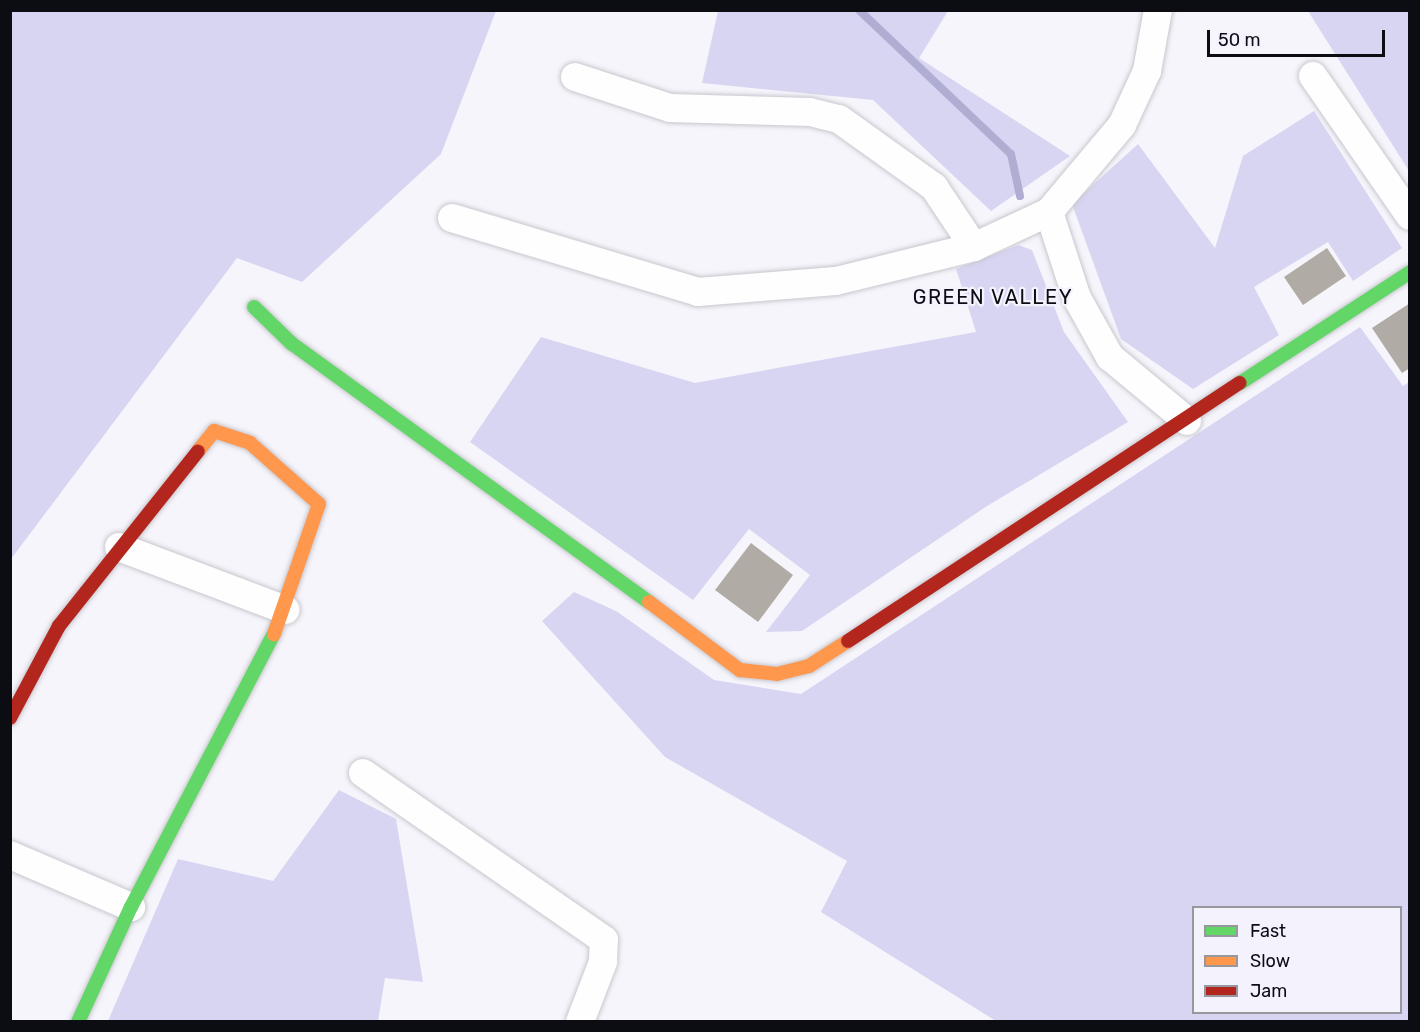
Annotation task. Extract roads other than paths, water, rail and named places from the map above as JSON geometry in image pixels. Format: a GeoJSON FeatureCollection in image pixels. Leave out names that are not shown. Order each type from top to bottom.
{"type":"FeatureCollection","features":[{"type":"Feature","properties":{"kind":"street"},"geometry":{"type":"LineString","coordinates":[[452,218],[698,292],[836,281],[974,247],[1049,212],[1122,125],[1147,71],[1158,10]]}},
{"type":"Feature","properties":{"kind":"street"},"geometry":{"type":"LineString","coordinates":[[1313,76],[1410,216]]}},
{"type":"Feature","properties":{"kind":"street"},"geometry":{"type":"LineString","coordinates":[[575,77],[670,108],[810,112],[839,119],[934,187],[974,247]]}},
{"type":"Feature","properties":{"kind":"street"},"geometry":{"type":"LineString","coordinates":[[1049,212],[1077,298],[1110,357],[1187,421]]}},
{"type":"Feature","properties":{"kind":"street"},"geometry":{"type":"LineString","coordinates":[[254,307],[291,343],[453,455],[740,670],[777,674],[809,666],[1187,421],[1410,272]]}},
{"type":"Feature","properties":{"kind":"street"},"geometry":{"type":"LineString","coordinates":[[10,718],[59,626],[119,547],[214,431],[250,443],[319,504],[286,610],[131,907],[78,1022]]}},
{"type":"Feature","properties":{"kind":"street"},"geometry":{"type":"LineString","coordinates":[[119,547],[286,610]]}},
{"type":"Feature","properties":{"kind":"street"},"geometry":{"type":"LineString","coordinates":[[363,773],[604,940],[603,963],[580,1022]]}},
{"type":"Feature","properties":{"kind":"street"},"geometry":{"type":"LineString","coordinates":[[10,855],[131,907]]}},
{"type":"Feature","properties":{"kind":"waterway"},"geometry":{"type":"LineString","coordinates":[[859,10],[1011,154],[1020,196]]}},
{"type":"Feature","properties":{"kind":"district","name":"GREEN VALLEY"},"geometry":{"type":"Point","coordinates":[993,297]}}]}
